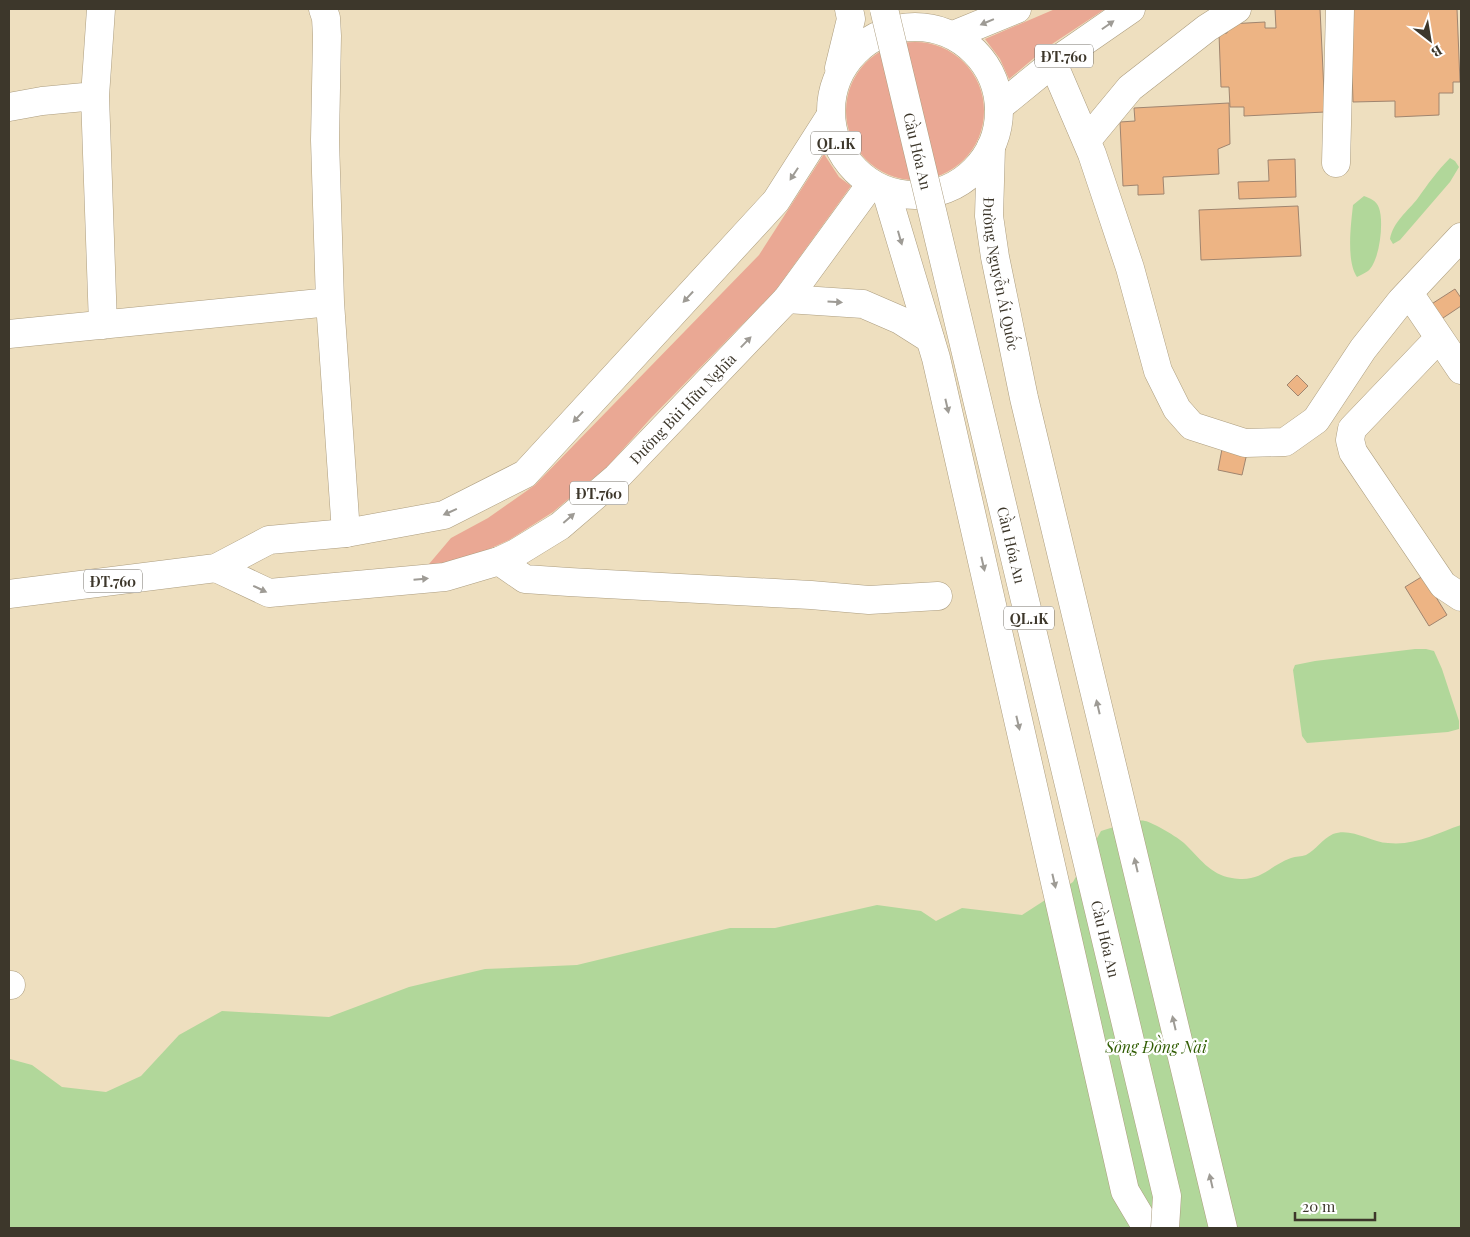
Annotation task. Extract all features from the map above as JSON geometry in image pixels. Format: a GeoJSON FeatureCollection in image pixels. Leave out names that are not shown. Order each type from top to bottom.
{"type":"FeatureCollection","features":[{"type":"Feature","properties":{"kind":"main road"},"geometry":{"type":"LineString","coordinates":[[101,9],[95,96],[104,325]]}},
{"type":"Feature","properties":{"kind":"main road"},"geometry":{"type":"LineString","coordinates":[[322,9],[326,18],[327,36],[325,140],[330,302],[346,533]]}},
{"type":"Feature","properties":{"kind":"main road","name":"QL.1K"},"geometry":{"type":"LineString","coordinates":[[838,73],[855,50],[878,34],[905,26],[937,24],[975,51],[988,67],[996,87],[1000,107],[997,128],[991,147],[980,165],[965,179],[947,189],[927,194],[906,195],[879,187],[850,167],[836,144],[830,118],[831,95],[851,19],[849,9]]}},
{"type":"Feature","properties":{"kind":"main road","name":"Cầu Hóa An"},"geometry":{"type":"LineString","coordinates":[[884,9],[1167,1196],[1165,1228]]}},
{"type":"Feature","properties":{"kind":"main road"},"geometry":{"type":"LineString","coordinates":[[937,24],[1017,9]]}},
{"type":"Feature","properties":{"kind":"main road","name":"ĐT.760"},"geometry":{"type":"LineString","coordinates":[[1000,107],[1053,63],[1131,9]]}},
{"type":"Feature","properties":{"kind":"main road"},"geometry":{"type":"LineString","coordinates":[[1087,140],[1130,88],[1207,28],[1237,9]]}},
{"type":"Feature","properties":{"kind":"main road"},"geometry":{"type":"LineString","coordinates":[[1336,163],[1340,9]]}},
{"type":"Feature","properties":{"kind":"main road"},"geometry":{"type":"LineString","coordinates":[[1053,63],[1087,140],[1130,268],[1158,371],[1177,409],[1192,426],[1245,443],[1285,442],[1316,420],[1363,349],[1408,294],[1461,237]]}},
{"type":"Feature","properties":{"kind":"main road"},"geometry":{"type":"LineString","coordinates":[[9,107],[42,101],[95,96]]}},
{"type":"Feature","properties":{"kind":"main road","name":"ĐT.760"},"geometry":{"type":"LineString","coordinates":[[9,594],[216,568],[269,540],[346,533],[444,515],[525,474],[776,201],[830,118]]}},
{"type":"Feature","properties":{"kind":"main road","name":"Đường Nguyễn Ái Quốc"},"geometry":{"type":"LineString","coordinates":[[991,147],[989,216],[995,257],[1024,398],[1223,1228]]}},
{"type":"Feature","properties":{"kind":"main road","name":"QL.1K"},"geometry":{"type":"LineString","coordinates":[[879,187],[933,349],[1125,1191],[1147,1228]]}},
{"type":"Feature","properties":{"kind":"main road","name":"Đường Bùi Hữu Nghĩa"},"geometry":{"type":"LineString","coordinates":[[216,568],[269,593],[446,577],[498,561],[516,553],[560,526],[617,477],[786,299],[879,187]]}},
{"type":"Feature","properties":{"kind":"main road"},"geometry":{"type":"LineString","coordinates":[[1408,294],[1461,370]]}},
{"type":"Feature","properties":{"kind":"main road"},"geometry":{"type":"LineString","coordinates":[[786,299],[862,304],[900,320],[933,349]]}},
{"type":"Feature","properties":{"kind":"main road"},"geometry":{"type":"LineString","coordinates":[[9,334],[330,302]]}},
{"type":"Feature","properties":{"kind":"main road"},"geometry":{"type":"LineString","coordinates":[[1439,338],[1352,429],[1350,440],[1353,452],[1443,585],[1461,597]]}},
{"type":"Feature","properties":{"kind":"main road"},"geometry":{"type":"LineString","coordinates":[[498,561],[525,579],[811,595],[868,600],[938,596]]}},
{"type":"Feature","properties":{"kind":"shaded area"},"geometry":{"type":"Polygon","coordinates":[[[1055,9],[1105,9],[1046,48],[1009,79],[1000,59],[985,39],[1055,9]]]}},
{"type":"Feature","properties":{"kind":"shaded area"},"geometry":{"type":"Polygon","coordinates":[[[915,42],[941,47],[964,62],[979,85],[984,111],[979,137],[964,160],[941,175],[915,180],[889,175],[866,160],[851,137],[846,111],[851,85],[866,62],[889,47],[915,42]]]}},
{"type":"Feature","properties":{"kind":"shaded area"},"geometry":{"type":"Polygon","coordinates":[[[824,154],[839,177],[851,186],[775,291],[650,419],[608,466],[553,512],[509,540],[456,564],[429,564],[451,538],[488,518],[535,485],[759,255],[824,154]]]}},
{"type":"Feature","properties":{"kind":"water"},"geometry":{"type":"Polygon","coordinates":[[[1450,158],[1459,167],[1450,182],[1400,240],[1393,244],[1390,239],[1394,227],[1450,158]]]}},
{"type":"Feature","properties":{"kind":"water"},"geometry":{"type":"Polygon","coordinates":[[[1364,196],[1373,200],[1378,205],[1381,231],[1378,250],[1372,266],[1368,271],[1357,277],[1351,262],[1351,222],[1353,205],[1364,196]]]}},
{"type":"Feature","properties":{"kind":"water"},"geometry":{"type":"Polygon","coordinates":[[[1415,649],[1434,651],[1459,721],[1459,729],[1448,732],[1307,743],[1302,736],[1293,670],[1295,665],[1415,649]]]}},
{"type":"Feature","properties":{"kind":"water","name":"Sông Đồng Nai"},"geometry":{"type":"Polygon","coordinates":[[[1133,821],[1145,821],[1159,827],[1181,841],[1205,865],[1217,873],[1242,879],[1257,876],[1291,858],[1306,855],[1333,834],[1340,832],[1347,832],[1381,842],[1407,843],[1461,825],[1461,1228],[9,1228],[10,1059],[32,1065],[62,1087],[106,1092],[141,1076],[179,1035],[222,1011],[329,1017],[409,987],[485,969],[577,965],[730,928],[775,928],[877,905],[921,911],[936,921],[962,908],[1022,915],[1073,882],[1101,831],[1133,821]]]}},
{"type":"Feature","properties":{"kind":"building"},"geometry":{"type":"Polygon","coordinates":[[[1275,9],[1320,9],[1325,112],[1244,116],[1244,107],[1230,107],[1229,87],[1221,87],[1219,34],[1227,33],[1229,24],[1265,22],[1265,28],[1276,28],[1275,9]]]}},
{"type":"Feature","properties":{"kind":"building"},"geometry":{"type":"Polygon","coordinates":[[[1350,9],[1457,9],[1460,82],[1453,82],[1453,93],[1439,93],[1439,115],[1395,117],[1395,101],[1353,102],[1350,9]]]}},
{"type":"Feature","properties":{"kind":"building"},"geometry":{"type":"Polygon","coordinates":[[[1229,103],[1230,144],[1218,149],[1219,174],[1163,177],[1164,194],[1138,195],[1138,185],[1123,186],[1120,122],[1135,121],[1134,108],[1229,103]]]}},
{"type":"Feature","properties":{"kind":"building"},"geometry":{"type":"Polygon","coordinates":[[[1295,159],[1296,197],[1239,199],[1238,182],[1269,181],[1268,160],[1295,159]]]}},
{"type":"Feature","properties":{"kind":"building"},"geometry":{"type":"Polygon","coordinates":[[[1298,206],[1301,256],[1201,260],[1199,210],[1298,206]]]}},
{"type":"Feature","properties":{"kind":"building"},"geometry":{"type":"Polygon","coordinates":[[[1455,289],[1461,298],[1461,306],[1440,320],[1430,305],[1455,289]]]}},
{"type":"Feature","properties":{"kind":"building"},"geometry":{"type":"Polygon","coordinates":[[[1297,375],[1308,386],[1298,396],[1287,385],[1297,375]]]}},
{"type":"Feature","properties":{"kind":"building"},"geometry":{"type":"Polygon","coordinates":[[[1222,449],[1247,453],[1242,475],[1218,470],[1222,449]]]}},
{"type":"Feature","properties":{"kind":"building"},"geometry":{"type":"Polygon","coordinates":[[[1423,576],[1447,615],[1429,626],[1405,587],[1423,576]]]}}]}
